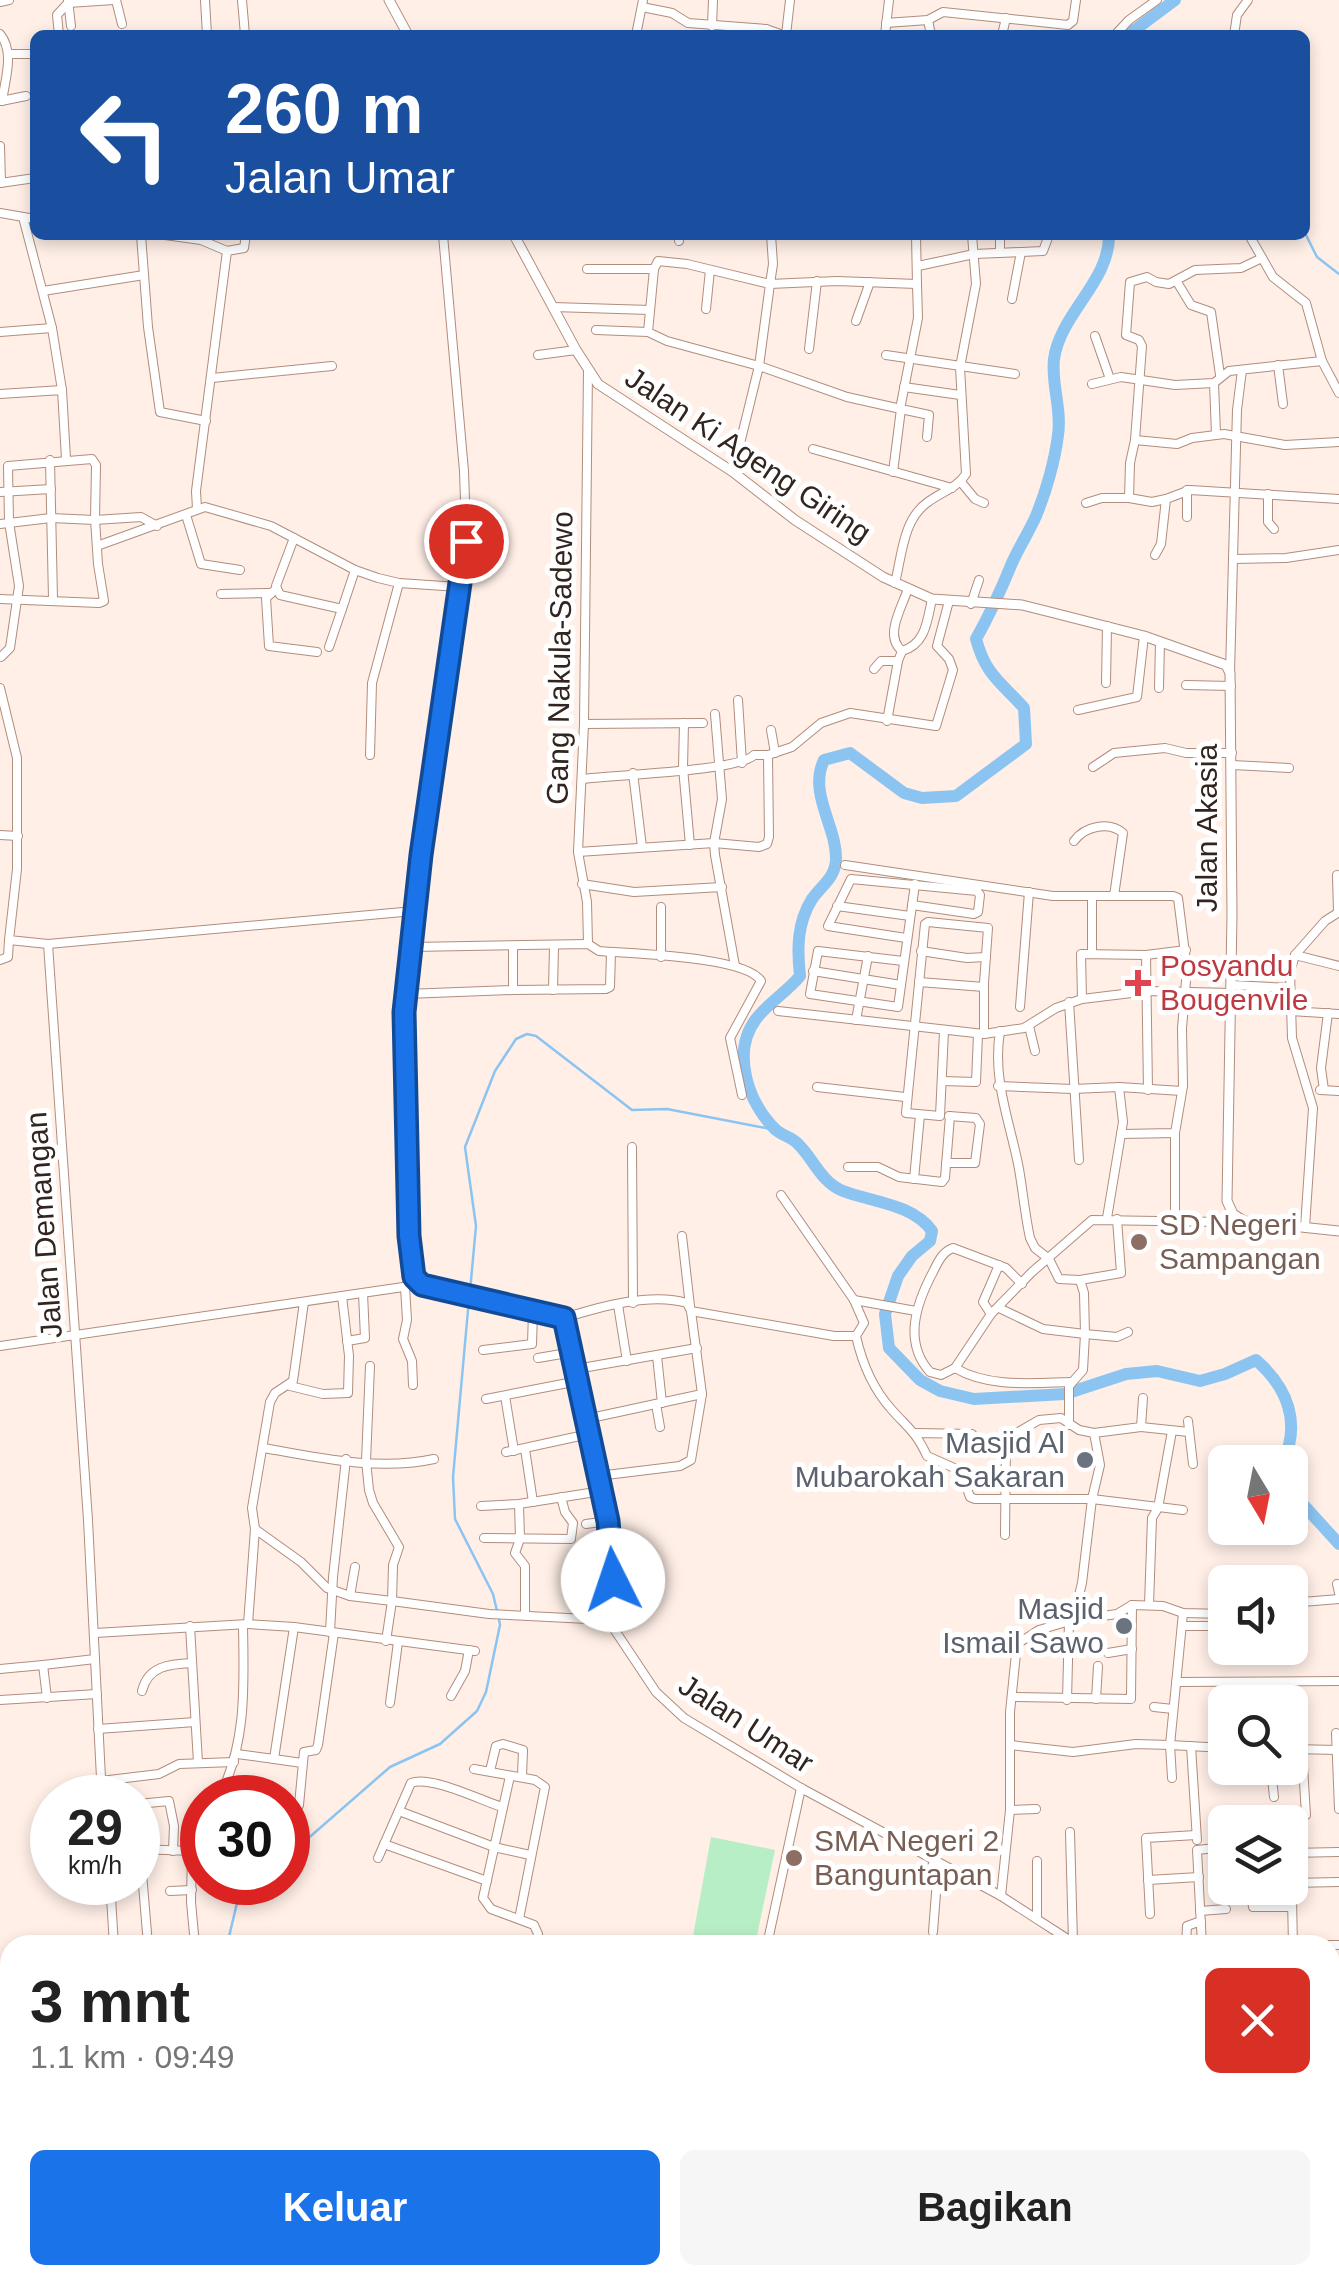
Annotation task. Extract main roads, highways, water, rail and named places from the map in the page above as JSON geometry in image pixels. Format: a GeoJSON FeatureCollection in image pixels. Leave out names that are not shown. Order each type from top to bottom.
{"type":"FeatureCollection","features":[{"type":"Feature","properties":{"kind":"waterway"},"geometry":{"type":"LineString","coordinates":[[1135,30],[1175,0]]}},
{"type":"Feature","properties":{"kind":"waterway"},"geometry":{"type":"LineString","coordinates":[[1108,240],[1102,267],[1058,343],[1054,378],[1059,425],[1043,497],[976,639],[990,670],[1024,708],[1026,744],[956,796],[922,798],[904,793],[850,753],[824,760],[819,785],[835,847],[835,866],[803,917],[800,976],[761,1013],[749,1032],[746,1077],[766,1119],[802,1148],[828,1182],[843,1191],[903,1209],[932,1231],[930,1241],[912,1256],[898,1276],[885,1314],[889,1348],[920,1380],[940,1391],[974,1399],[1065,1394],[1126,1374],[1157,1371],[1200,1381],[1256,1360],[1276,1382],[1288,1407],[1289,1445]]}},
{"type":"Feature","properties":{"kind":"waterway"},"geometry":{"type":"LineString","coordinates":[[1308,240],[1317,257],[1339,274]]}},
{"type":"Feature","properties":{"kind":"waterway"},"geometry":{"type":"LineString","coordinates":[[470,1291],[476,1226],[465,1147],[495,1071],[516,1039],[527,1034],[536,1036],[632,1110],[667,1109],[776,1130]]}},
{"type":"Feature","properties":{"kind":"waterway"},"geometry":{"type":"LineString","coordinates":[[469,1299],[453,1477],[455,1519],[493,1594],[497,1611]]}},
{"type":"Feature","properties":{"kind":"waterway"},"geometry":{"type":"LineString","coordinates":[[1308,1510],[1339,1544]]}},
{"type":"Feature","properties":{"kind":"waterway"},"geometry":{"type":"LineString","coordinates":[[310,1837],[390,1767],[440,1744],[477,1711],[486,1692],[499,1619]]}},
{"type":"Feature","properties":{"kind":"waterway"},"geometry":{"type":"LineString","coordinates":[[229,1935],[237,1905]]}},
{"type":"Feature","properties":{"kind":"place","name":"Posyandu Bougenvile"},"geometry":{"type":"Point","coordinates":[1138,983]}},
{"type":"Feature","properties":{"kind":"place","name":"SD Negeri Sampangan"},"geometry":{"type":"Point","coordinates":[1139,1242]}},
{"type":"Feature","properties":{"kind":"place","name":"Masjid Al Mubarokah Sakaran"},"geometry":{"type":"Point","coordinates":[1085,1460]}},
{"type":"Feature","properties":{"kind":"place","name":"Masjid Ismail Sawo"},"geometry":{"type":"Point","coordinates":[1124,1626]}},
{"type":"Feature","properties":{"kind":"place","name":"SMA Negeri 2 Banguntapan"},"geometry":{"type":"Point","coordinates":[794,1858]}}]}
